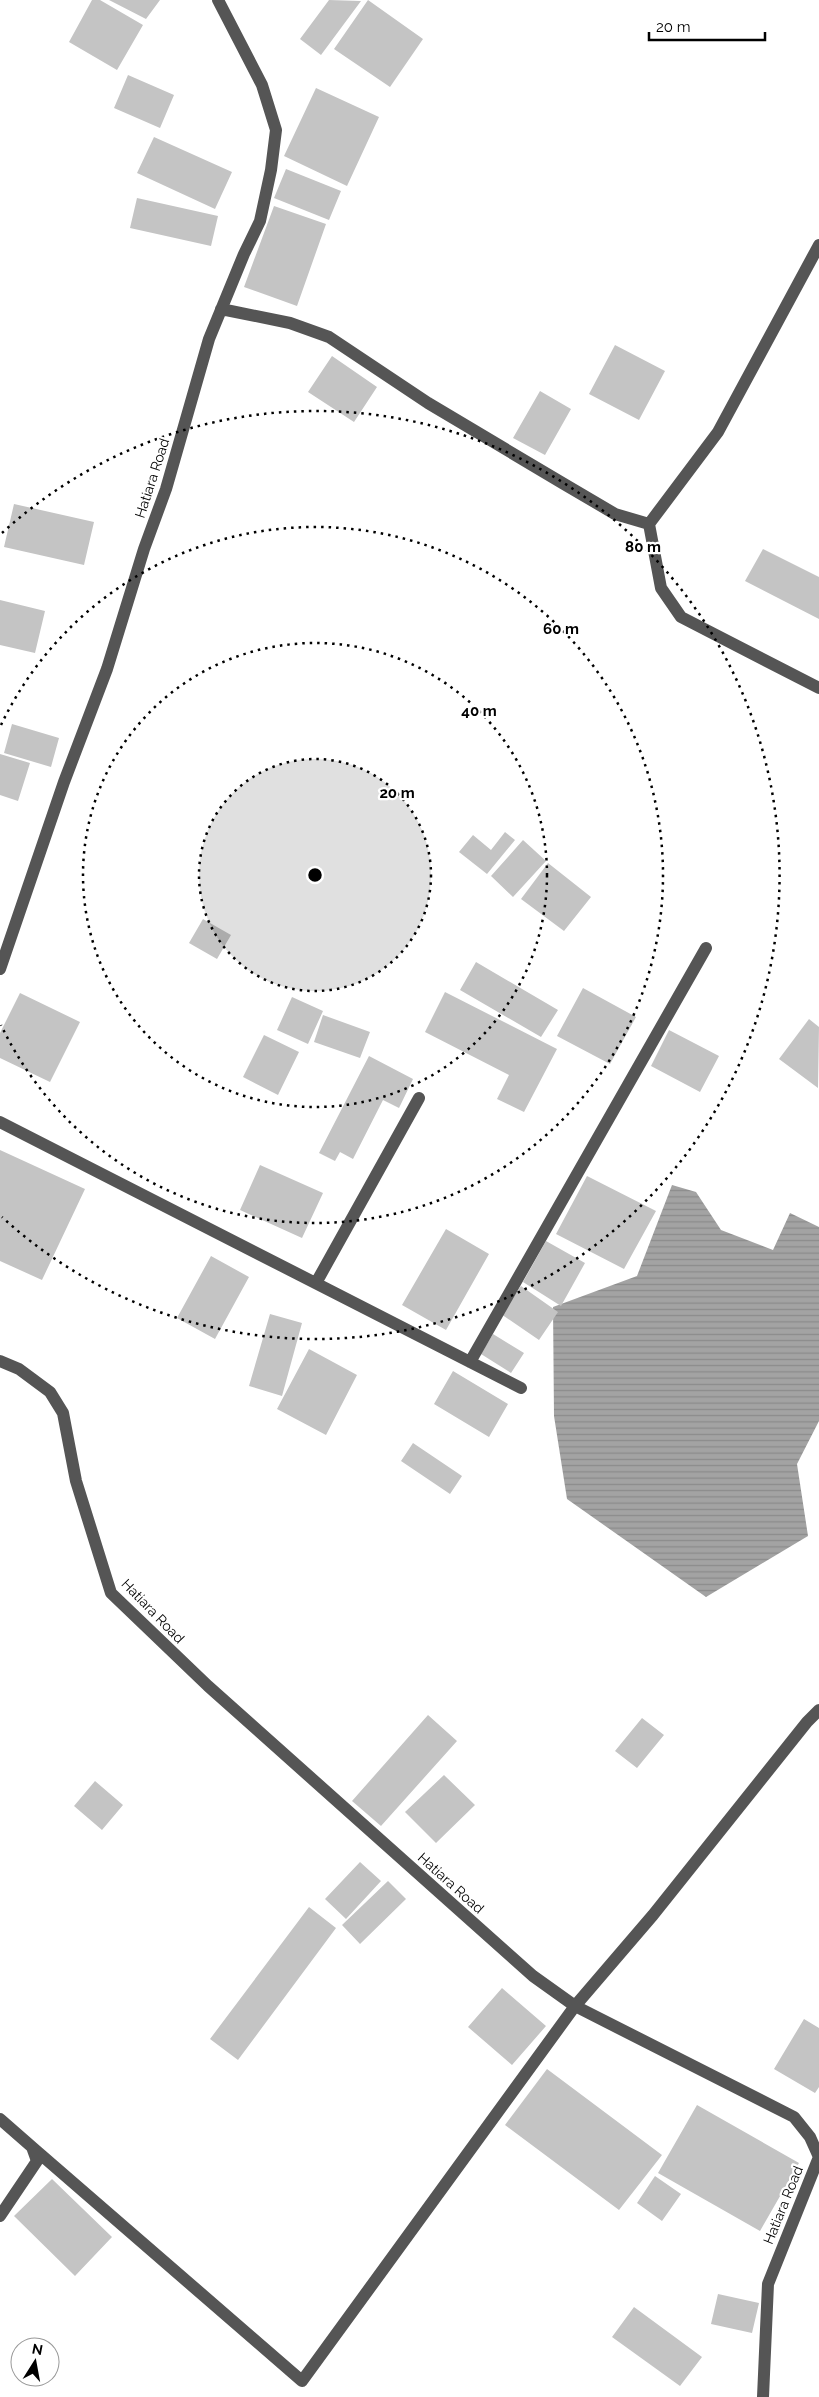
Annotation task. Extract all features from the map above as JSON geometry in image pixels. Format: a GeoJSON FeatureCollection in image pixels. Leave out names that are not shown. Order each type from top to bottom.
{"type":"FeatureCollection","features":[{"type":"Feature","properties":{"kind":"street","name":"Hatiara Road"},"geometry":{"type":"LineString","coordinates":[[0,969],[64,782],[107,669],[144,549],[166,490],[209,339],[244,254],[260,221],[271,170],[276,130],[262,85],[218,0]]}},
{"type":"Feature","properties":{"kind":"street"},"geometry":{"type":"LineString","coordinates":[[819,245],[718,432],[649,524],[661,588],[681,617],[819,688]]}},
{"type":"Feature","properties":{"kind":"street"},"geometry":{"type":"LineString","coordinates":[[221,309],[290,323],[329,337],[428,403],[572,489],[615,514],[649,524]]}},
{"type":"Feature","properties":{"kind":"street"},"geometry":{"type":"LineString","coordinates":[[470,1362],[706,948]]}},
{"type":"Feature","properties":{"kind":"street"},"geometry":{"type":"LineString","coordinates":[[316,1283],[419,1098]]}},
{"type":"Feature","properties":{"kind":"street"},"geometry":{"type":"LineString","coordinates":[[0,1122],[521,1388]]}},
{"type":"Feature","properties":{"kind":"street","name":"Hatiara Road"},"geometry":{"type":"LineString","coordinates":[[0,1361],[20,1369],[50,1392],[63,1414],[76,1481],[111,1593],[208,1686],[526,1970],[575,2006],[794,2117],[810,2137],[819,2157],[768,2284],[763,2397]]}},
{"type":"Feature","properties":{"kind":"street"},"geometry":{"type":"LineString","coordinates":[[0,2119],[302,2381],[575,2006],[653,1915],[807,1722],[819,1710]]}},
{"type":"Feature","properties":{"kind":"street"},"geometry":{"type":"LineString","coordinates":[[0,2216],[34,2167],[36,2155],[32,2147]]}},
{"type":"Feature","properties":{"kind":"shaded area"},"geometry":{"type":"Polygon","coordinates":[[[672,1185],[696,1192],[721,1230],[773,1250],[790,1213],[819,1227],[819,1421],[797,1464],[808,1536],[706,1597],[567,1499],[554,1416],[553,1307],[637,1276],[672,1185]]]}},
{"type":"Feature","properties":{"kind":"building"},"geometry":{"type":"Polygon","coordinates":[[[92,0],[100,0],[143,25],[117,70],[69,42],[92,0]]]}},
{"type":"Feature","properties":{"kind":"building"},"geometry":{"type":"Polygon","coordinates":[[[109,0],[160,0],[146,19],[109,0]]]}},
{"type":"Feature","properties":{"kind":"building"},"geometry":{"type":"Polygon","coordinates":[[[329,0],[361,1],[321,55],[300,39],[329,0]]]}},
{"type":"Feature","properties":{"kind":"building"},"geometry":{"type":"Polygon","coordinates":[[[368,0],[423,39],[390,87],[334,49],[368,0]]]}},
{"type":"Feature","properties":{"kind":"building"},"geometry":{"type":"Polygon","coordinates":[[[128,75],[174,95],[160,128],[114,108],[128,75]]]}},
{"type":"Feature","properties":{"kind":"building"},"geometry":{"type":"Polygon","coordinates":[[[316,88],[379,117],[347,186],[284,156],[316,88]]]}},
{"type":"Feature","properties":{"kind":"building"},"geometry":{"type":"Polygon","coordinates":[[[154,137],[232,172],[215,209],[137,173],[154,137]]]}},
{"type":"Feature","properties":{"kind":"building"},"geometry":{"type":"Polygon","coordinates":[[[286,169],[341,191],[329,220],[274,198],[286,169]]]}},
{"type":"Feature","properties":{"kind":"building"},"geometry":{"type":"Polygon","coordinates":[[[137,198],[218,216],[211,246],[130,228],[137,198]]]}},
{"type":"Feature","properties":{"kind":"building"},"geometry":{"type":"Polygon","coordinates":[[[274,206],[326,224],[297,306],[244,287],[274,206]]]}},
{"type":"Feature","properties":{"kind":"building"},"geometry":{"type":"Polygon","coordinates":[[[615,345],[665,371],[639,420],[589,394],[615,345]]]}},
{"type":"Feature","properties":{"kind":"building"},"geometry":{"type":"Polygon","coordinates":[[[332,356],[377,387],[354,422],[308,392],[332,356]]]}},
{"type":"Feature","properties":{"kind":"building"},"geometry":{"type":"Polygon","coordinates":[[[540,391],[571,409],[545,455],[513,438],[540,391]]]}},
{"type":"Feature","properties":{"kind":"building"},"geometry":{"type":"Polygon","coordinates":[[[14,504],[94,522],[84,565],[4,547],[14,504]]]}},
{"type":"Feature","properties":{"kind":"building"},"geometry":{"type":"Polygon","coordinates":[[[763,549],[819,577],[819,619],[745,581],[763,549]]]}},
{"type":"Feature","properties":{"kind":"building"},"geometry":{"type":"Polygon","coordinates":[[[0,600],[45,611],[35,653],[0,645],[0,600]]]}},
{"type":"Feature","properties":{"kind":"building"},"geometry":{"type":"Polygon","coordinates":[[[12,724],[59,738],[51,767],[4,753],[12,724]]]}},
{"type":"Feature","properties":{"kind":"building"},"geometry":{"type":"Polygon","coordinates":[[[0,754],[30,763],[18,801],[0,795],[0,754]]]}},
{"type":"Feature","properties":{"kind":"building"},"geometry":{"type":"Polygon","coordinates":[[[505,832],[515,840],[487,874],[459,852],[473,835],[491,850],[505,832]]]}},
{"type":"Feature","properties":{"kind":"building"},"geometry":{"type":"Polygon","coordinates":[[[523,840],[546,861],[513,897],[491,876],[523,840]]]}},
{"type":"Feature","properties":{"kind":"building"},"geometry":{"type":"Polygon","coordinates":[[[548,863],[591,897],[564,931],[521,899],[548,863]]]}},
{"type":"Feature","properties":{"kind":"building"},"geometry":{"type":"Polygon","coordinates":[[[203,919],[231,935],[217,959],[189,943],[203,919]]]}},
{"type":"Feature","properties":{"kind":"building"},"geometry":{"type":"Polygon","coordinates":[[[476,962],[558,1010],[541,1037],[460,990],[476,962]]]}},
{"type":"Feature","properties":{"kind":"building"},"geometry":{"type":"Polygon","coordinates":[[[583,988],[636,1017],[610,1064],[557,1036],[583,988]]]}},
{"type":"Feature","properties":{"kind":"building"},"geometry":{"type":"Polygon","coordinates":[[[445,992],[557,1049],[524,1112],[497,1099],[509,1075],[425,1032],[445,992]]]}},
{"type":"Feature","properties":{"kind":"building"},"geometry":{"type":"Polygon","coordinates":[[[20,993],[80,1022],[50,1082],[0,1058],[0,1033],[20,993]]]}},
{"type":"Feature","properties":{"kind":"building"},"geometry":{"type":"Polygon","coordinates":[[[292,997],[323,1011],[308,1044],[277,1030],[292,997]]]}},
{"type":"Feature","properties":{"kind":"building"},"geometry":{"type":"Polygon","coordinates":[[[323,1015],[370,1032],[360,1058],[314,1042],[323,1015]]]}},
{"type":"Feature","properties":{"kind":"building"},"geometry":{"type":"Polygon","coordinates":[[[809,1019],[819,1027],[818,1088],[779,1059],[809,1019]]]}},
{"type":"Feature","properties":{"kind":"building"},"geometry":{"type":"Polygon","coordinates":[[[669,1030],[719,1056],[700,1092],[651,1066],[669,1030]]]}},
{"type":"Feature","properties":{"kind":"building"},"geometry":{"type":"Polygon","coordinates":[[[264,1035],[299,1052],[278,1095],[243,1077],[264,1035]]]}},
{"type":"Feature","properties":{"kind":"building"},"geometry":{"type":"Polygon","coordinates":[[[369,1056],[413,1079],[399,1108],[383,1100],[353,1159],[340,1152],[335,1161],[319,1153],[369,1056]]]}},
{"type":"Feature","properties":{"kind":"building"},"geometry":{"type":"Polygon","coordinates":[[[0,1150],[85,1189],[42,1280],[0,1261],[0,1150]]]}},
{"type":"Feature","properties":{"kind":"building"},"geometry":{"type":"Polygon","coordinates":[[[260,1165],[323,1193],[302,1238],[240,1210],[260,1165]]]}},
{"type":"Feature","properties":{"kind":"building"},"geometry":{"type":"Polygon","coordinates":[[[587,1176],[656,1211],[624,1269],[556,1234],[587,1176]]]}},
{"type":"Feature","properties":{"kind":"building"},"geometry":{"type":"Polygon","coordinates":[[[446,1229],[489,1254],[446,1330],[402,1305],[446,1229]]]}},
{"type":"Feature","properties":{"kind":"building"},"geometry":{"type":"Polygon","coordinates":[[[546,1241],[585,1263],[561,1306],[523,1282],[546,1241]]]}},
{"type":"Feature","properties":{"kind":"building"},"geometry":{"type":"Polygon","coordinates":[[[211,1256],[249,1277],[215,1339],[177,1318],[211,1256]]]}},
{"type":"Feature","properties":{"kind":"building"},"geometry":{"type":"Polygon","coordinates":[[[521,1286],[558,1312],[539,1340],[501,1314],[521,1286]]]}},
{"type":"Feature","properties":{"kind":"building"},"geometry":{"type":"Polygon","coordinates":[[[270,1314],[302,1323],[282,1396],[249,1386],[270,1314]]]}},
{"type":"Feature","properties":{"kind":"building"},"geometry":{"type":"Polygon","coordinates":[[[493,1334],[524,1353],[511,1373],[481,1354],[493,1334]]]}},
{"type":"Feature","properties":{"kind":"building"},"geometry":{"type":"Polygon","coordinates":[[[309,1349],[357,1375],[326,1435],[277,1409],[309,1349]]]}},
{"type":"Feature","properties":{"kind":"building"},"geometry":{"type":"Polygon","coordinates":[[[453,1371],[508,1404],[489,1437],[434,1404],[453,1371]]]}},
{"type":"Feature","properties":{"kind":"building"},"geometry":{"type":"Polygon","coordinates":[[[413,1443],[462,1476],[450,1494],[401,1461],[413,1443]]]}},
{"type":"Feature","properties":{"kind":"building"},"geometry":{"type":"Polygon","coordinates":[[[428,1715],[457,1741],[381,1826],[352,1801],[428,1715]]]}},
{"type":"Feature","properties":{"kind":"building"},"geometry":{"type":"Polygon","coordinates":[[[642,1718],[664,1735],[637,1768],[615,1751],[642,1718]]]}},
{"type":"Feature","properties":{"kind":"building"},"geometry":{"type":"Polygon","coordinates":[[[444,1775],[475,1805],[436,1843],[405,1812],[444,1775]]]}},
{"type":"Feature","properties":{"kind":"building"},"geometry":{"type":"Polygon","coordinates":[[[95,1781],[123,1805],[102,1830],[74,1806],[95,1781]]]}},
{"type":"Feature","properties":{"kind":"building"},"geometry":{"type":"Polygon","coordinates":[[[360,1862],[381,1881],[346,1919],[325,1899],[360,1862]]]}},
{"type":"Feature","properties":{"kind":"building"},"geometry":{"type":"Polygon","coordinates":[[[388,1881],[406,1899],[360,1944],[342,1925],[388,1881]]]}},
{"type":"Feature","properties":{"kind":"building"},"geometry":{"type":"Polygon","coordinates":[[[309,1907],[336,1928],[238,2060],[210,2039],[309,1907]]]}},
{"type":"Feature","properties":{"kind":"building"},"geometry":{"type":"Polygon","coordinates":[[[502,1988],[546,2026],[512,2065],[468,2027],[502,1988]]]}},
{"type":"Feature","properties":{"kind":"building"},"geometry":{"type":"Polygon","coordinates":[[[804,2019],[819,2028],[819,2087],[815,2093],[774,2069],[804,2019]]]}},
{"type":"Feature","properties":{"kind":"building"},"geometry":{"type":"Polygon","coordinates":[[[547,2069],[662,2155],[619,2210],[505,2125],[547,2069]]]}},
{"type":"Feature","properties":{"kind":"building"},"geometry":{"type":"Polygon","coordinates":[[[697,2105],[799,2163],[760,2231],[658,2173],[697,2105]]]}},
{"type":"Feature","properties":{"kind":"building"},"geometry":{"type":"Polygon","coordinates":[[[655,2176],[681,2194],[662,2221],[637,2203],[655,2176]]]}},
{"type":"Feature","properties":{"kind":"building"},"geometry":{"type":"Polygon","coordinates":[[[52,2179],[112,2237],[75,2276],[14,2216],[52,2179]]]}},
{"type":"Feature","properties":{"kind":"building"},"geometry":{"type":"Polygon","coordinates":[[[718,2294],[759,2303],[752,2333],[711,2324],[718,2294]]]}},
{"type":"Feature","properties":{"kind":"building"},"geometry":{"type":"Polygon","coordinates":[[[634,2307],[702,2357],[680,2386],[612,2337],[634,2307]]]}}]}
